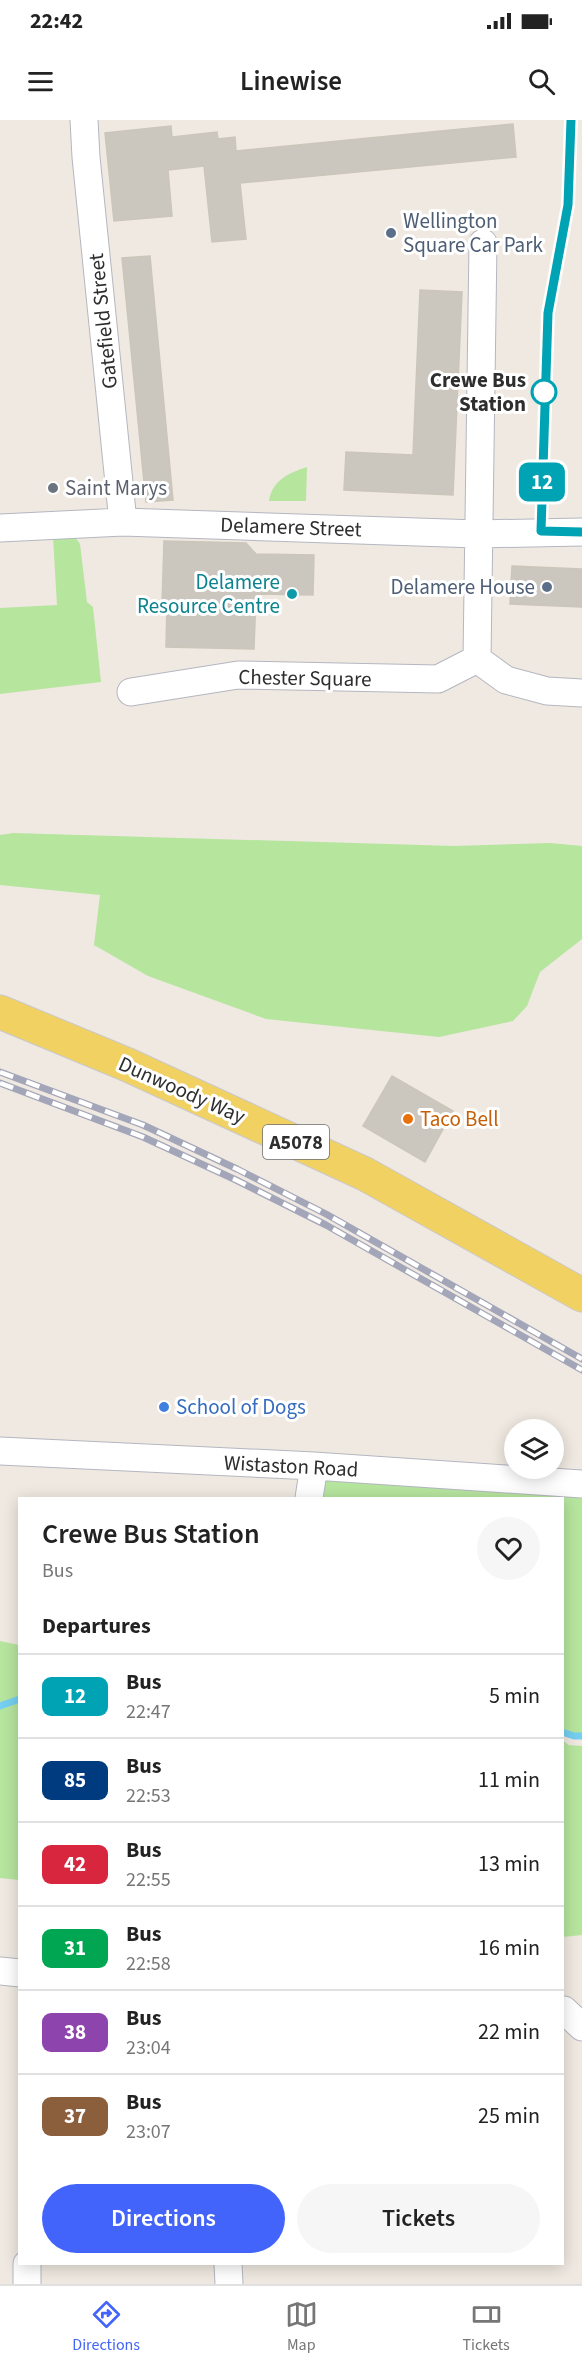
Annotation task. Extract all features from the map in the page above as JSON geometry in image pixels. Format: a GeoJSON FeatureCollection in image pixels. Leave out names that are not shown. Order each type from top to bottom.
{"type":"FeatureCollection","features":[{"type":"Feature","properties":{"kind":"main road","name":"Dunwoody Way"},"geometry":{"type":"LineString","coordinates":[[0,1012],[128,1065],[364,1174],[582,1294]]}},
{"type":"Feature","properties":{"kind":"street","name":"Gatefield Street"},"geometry":{"type":"LineString","coordinates":[[84,120],[123,522]]}},
{"type":"Feature","properties":{"kind":"street"},"geometry":{"type":"LineString","coordinates":[[483,243],[477,534],[477,660],[506,680],[547,691],[582,693]]}},
{"type":"Feature","properties":{"kind":"street","name":"Delamere Street"},"geometry":{"type":"LineString","coordinates":[[0,528],[123,522],[477,534],[582,532]]}},
{"type":"Feature","properties":{"kind":"street","name":"Chester Square"},"geometry":{"type":"LineString","coordinates":[[131,692],[238,675],[438,679],[477,660]]}},
{"type":"Feature","properties":{"kind":"street","name":"Wistaston Road"},"geometry":{"type":"LineString","coordinates":[[0,1451],[314,1466],[582,1484]]}},
{"type":"Feature","properties":{"kind":"street"},"geometry":{"type":"LineString","coordinates":[[309,1497],[314,1466]]}},
{"type":"Feature","properties":{"kind":"street"},"geometry":{"type":"LineString","coordinates":[[0,1971],[18,1973]]}},
{"type":"Feature","properties":{"kind":"street"},"geometry":{"type":"LineString","coordinates":[[27,2265],[27,2284]]}},
{"type":"Feature","properties":{"kind":"street"},"geometry":{"type":"LineString","coordinates":[[228,2265],[229,2284]]}},
{"type":"Feature","properties":{"kind":"green space"},"geometry":{"type":"Polygon","coordinates":[[[307,467],[306,501],[269,501],[277,483],[293,472],[307,467]]]}},
{"type":"Feature","properties":{"kind":"green space"},"geometry":{"type":"Polygon","coordinates":[[[73,534],[80,544],[87,602],[93,607],[101,682],[0,694],[0,608],[57,605],[53,537],[73,534]]]}},
{"type":"Feature","properties":{"kind":"green space"},"geometry":{"type":"Polygon","coordinates":[[[13,833],[454,846],[550,843],[582,846],[582,939],[540,972],[527,1006],[513,1021],[439,1037],[266,1019],[148,976],[94,945],[100,895],[0,885],[0,835],[13,833]]]}},
{"type":"Feature","properties":{"kind":"green space"},"geometry":{"type":"Polygon","coordinates":[[[314,1466],[582,1484],[582,1736],[564,1732],[564,1497],[309,1497],[314,1466]]]}},
{"type":"Feature","properties":{"kind":"green space"},"geometry":{"type":"Polygon","coordinates":[[[0,1641],[18,1645],[18,1880],[0,1878],[0,1641]]]}},
{"type":"Feature","properties":{"kind":"green space"},"geometry":{"type":"Polygon","coordinates":[[[564,1742],[569,1745],[582,1746],[582,1935],[564,1937],[564,1742]]]}},
{"type":"Feature","properties":{"kind":"building"},"geometry":{"type":"Polygon","coordinates":[[[513,124],[516,157],[240,183],[246,239],[212,242],[204,166],[168,170],[172,216],[114,221],[105,133],[171,126],[172,137],[217,132],[218,139],[235,137],[236,151],[513,124]]]}},
{"type":"Feature","properties":{"kind":"building"},"geometry":{"type":"Polygon","coordinates":[[[150,256],[173,500],[146,502],[122,258],[150,256]]]}},
{"type":"Feature","properties":{"kind":"building"},"geometry":{"type":"Polygon","coordinates":[[[420,290],[462,292],[453,495],[344,490],[346,452],[413,455],[420,290]]]}},
{"type":"Feature","properties":{"kind":"building","name":"Delamere Resource Centre"},"geometry":{"type":"Polygon","coordinates":[[[164,541],[246,543],[256,554],[314,555],[313,595],[256,594],[254,649],[166,647],[167,605],[162,605],[164,541]]]}},
{"type":"Feature","properties":{"kind":"building","name":"Delamere House"},"geometry":{"type":"Polygon","coordinates":[[[512,566],[582,569],[582,607],[510,604],[512,566]]]}},
{"type":"Feature","properties":{"kind":"building","name":"Taco Bell"},"geometry":{"type":"Polygon","coordinates":[[[392,1076],[453,1111],[425,1162],[363,1126],[392,1076]]]}},
{"type":"Feature","properties":{"kind":"waterway"},"geometry":{"type":"LineString","coordinates":[[0,1706],[18,1700]]}},
{"type":"Feature","properties":{"kind":"waterway"},"geometry":{"type":"LineString","coordinates":[[564,1733],[582,1736]]}},
{"type":"Feature","properties":{"kind":"railway"},"geometry":{"type":"LineString","coordinates":[[0,1072],[143,1125],[237,1169],[326,1214],[582,1359]]}},
{"type":"Feature","properties":{"kind":"railway"},"geometry":{"type":"LineString","coordinates":[[0,1083],[143,1137],[236,1180],[326,1225],[582,1370]]}},
{"type":"Feature","properties":{"kind":"bus line","name":"12"},"geometry":{"type":"LineString","coordinates":[[571,120],[568,205],[548,313],[541,531],[582,532]]}},
{"type":"Feature","properties":{"kind":"place","name":"Wellington Square Car Park"},"geometry":{"type":"Point","coordinates":[391,233]}},
{"type":"Feature","properties":{"kind":"place","name":"Crewe Bus Station"},"geometry":{"type":"Point","coordinates":[544,392]}},
{"type":"Feature","properties":{"kind":"place","name":"Saint Marys"},"geometry":{"type":"Point","coordinates":[53,488]}},
{"type":"Feature","properties":{"kind":"place","name":"Delamere House"},"geometry":{"type":"Point","coordinates":[547,587]}},
{"type":"Feature","properties":{"kind":"place","name":"Delamere Resource Centre"},"geometry":{"type":"Point","coordinates":[292,594]}},
{"type":"Feature","properties":{"kind":"place","name":"Taco Bell"},"geometry":{"type":"Point","coordinates":[408,1119]}},
{"type":"Feature","properties":{"kind":"place","name":"School of Dogs"},"geometry":{"type":"Point","coordinates":[164,1407]}}]}
